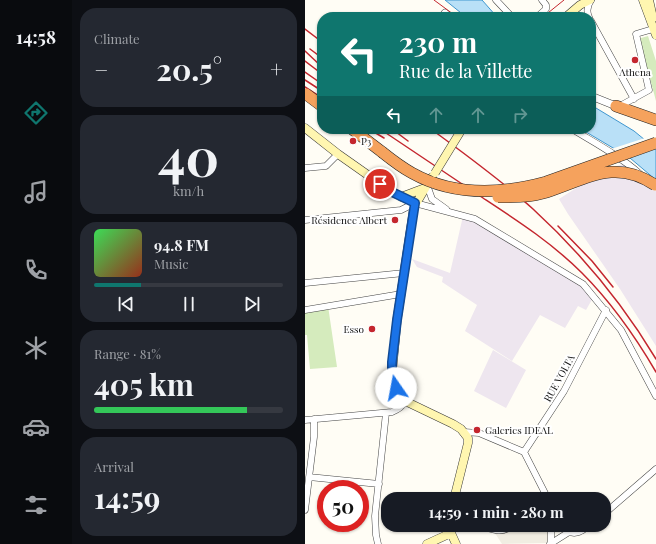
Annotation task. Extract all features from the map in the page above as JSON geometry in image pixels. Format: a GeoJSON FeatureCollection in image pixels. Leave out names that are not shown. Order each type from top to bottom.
{"type":"FeatureCollection","features":[{"type":"Feature","properties":{"kind":"highway"},"geometry":{"type":"LineString","coordinates":[[305,93],[317,102]]}},
{"type":"Feature","properties":{"kind":"highway"},"geometry":{"type":"LineString","coordinates":[[616,106],[656,120]]}},
{"type":"Feature","properties":{"kind":"highway"},"geometry":{"type":"LineString","coordinates":[[359,134],[412,174],[446,187],[465,190],[507,190],[530,186],[656,143]]}},
{"type":"Feature","properties":{"kind":"highway"},"geometry":{"type":"LineString","coordinates":[[465,190],[474,195],[494,197],[530,196],[548,192],[595,175],[618,171],[639,176],[656,187]]}},
{"type":"Feature","properties":{"kind":"main road"},"geometry":{"type":"LineString","coordinates":[[564,12],[579,0]]}},
{"type":"Feature","properties":{"kind":"main road"},"geometry":{"type":"LineString","coordinates":[[571,12],[590,0]]}},
{"type":"Feature","properties":{"kind":"main road"},"geometry":{"type":"LineString","coordinates":[[643,0],[655,31]]}},
{"type":"Feature","properties":{"kind":"main road"},"geometry":{"type":"LineString","coordinates":[[649,0],[655,31]]}},
{"type":"Feature","properties":{"kind":"main road"},"geometry":{"type":"LineString","coordinates":[[305,128],[338,154],[392,192],[415,203]]}},
{"type":"Feature","properties":{"kind":"main road"},"geometry":{"type":"LineString","coordinates":[[456,492],[468,438],[464,432],[453,424],[405,401],[396,388],[392,373],[396,327],[415,203],[460,134]]}},
{"type":"Feature","properties":{"kind":"main road"},"geometry":{"type":"LineString","coordinates":[[401,197],[426,186]]}},
{"type":"Feature","properties":{"kind":"main road"},"geometry":{"type":"LineString","coordinates":[[427,544],[445,532]]}},
{"type":"Feature","properties":{"kind":"main road"},"geometry":{"type":"LineString","coordinates":[[452,532],[456,544]]}},
{"type":"Feature","properties":{"kind":"street"},"geometry":{"type":"LineString","coordinates":[[496,0],[507,12]]}},
{"type":"Feature","properties":{"kind":"street"},"geometry":{"type":"LineString","coordinates":[[542,0],[546,9],[543,12]]}},
{"type":"Feature","properties":{"kind":"street"},"geometry":{"type":"LineString","coordinates":[[587,12],[590,0]]}},
{"type":"Feature","properties":{"kind":"street"},"geometry":{"type":"LineString","coordinates":[[596,30],[634,99]]}},
{"type":"Feature","properties":{"kind":"street"},"geometry":{"type":"LineString","coordinates":[[596,98],[616,106],[622,106],[649,90],[636,34],[655,31]]}},
{"type":"Feature","properties":{"kind":"street"},"geometry":{"type":"LineString","coordinates":[[581,134],[630,165],[656,187]]}},
{"type":"Feature","properties":{"kind":"street"},"geometry":{"type":"LineString","coordinates":[[305,168],[326,166],[338,154]]}},
{"type":"Feature","properties":{"kind":"street"},"geometry":{"type":"LineString","coordinates":[[426,186],[431,199],[459,215]]}},
{"type":"Feature","properties":{"kind":"street"},"geometry":{"type":"LineString","coordinates":[[305,220],[401,210],[415,203],[475,219],[583,284],[621,330],[656,396]]}},
{"type":"Feature","properties":{"kind":"street"},"geometry":{"type":"LineString","coordinates":[[305,283],[404,273]]}},
{"type":"Feature","properties":{"kind":"street"},"geometry":{"type":"LineString","coordinates":[[305,310],[401,294]]}},
{"type":"Feature","properties":{"kind":"street","name":"RUE VOLTA"},"geometry":{"type":"LineString","coordinates":[[524,452],[565,391],[605,310]]}},
{"type":"Feature","properties":{"kind":"street"},"geometry":{"type":"LineString","coordinates":[[305,420],[386,413],[399,409],[403,406],[405,401]]}},
{"type":"Feature","properties":{"kind":"street"},"geometry":{"type":"LineString","coordinates":[[378,544],[375,516],[386,413]]}},
{"type":"Feature","properties":{"kind":"street"},"geometry":{"type":"LineString","coordinates":[[305,510],[309,477],[308,464],[314,437],[314,420]]}},
{"type":"Feature","properties":{"kind":"street"},"geometry":{"type":"LineString","coordinates":[[464,432],[479,434],[524,452],[544,492]]}},
{"type":"Feature","properties":{"kind":"street"},"geometry":{"type":"LineString","coordinates":[[611,508],[656,469]]}},
{"type":"Feature","properties":{"kind":"street"},"geometry":{"type":"LineString","coordinates":[[309,477],[379,484]]}},
{"type":"Feature","properties":{"kind":"street"},"geometry":{"type":"LineString","coordinates":[[550,544],[551,532]]}},
{"type":"Feature","properties":{"kind":"street"},"geometry":{"type":"LineString","coordinates":[[550,544],[569,532],[580,532]]}},
{"type":"Feature","properties":{"kind":"shaded area"},"geometry":{"type":"Polygon","coordinates":[[[624,164],[656,191],[656,346],[620,289],[559,199],[606,169],[624,164]]]}},
{"type":"Feature","properties":{"kind":"shaded area"},"geometry":{"type":"Polygon","coordinates":[[[463,216],[475,219],[583,284],[594,296],[586,310],[578,306],[565,328],[540,315],[512,361],[465,331],[477,305],[442,282],[443,277],[417,267],[412,259],[450,273],[463,216]]]}},
{"type":"Feature","properties":{"kind":"shaded area"},"geometry":{"type":"Polygon","coordinates":[[[493,350],[526,370],[506,408],[474,391],[493,350]]]}},
{"type":"Feature","properties":{"kind":"shaded area"},"geometry":{"type":"Polygon","coordinates":[[[494,532],[549,532],[548,543],[502,544],[494,532]]]}},
{"type":"Feature","properties":{"kind":"green space"},"geometry":{"type":"Polygon","coordinates":[[[648,36],[656,61],[656,101],[641,45],[641,38],[648,36]]]}},
{"type":"Feature","properties":{"kind":"green space"},"geometry":{"type":"Polygon","coordinates":[[[328,306],[337,367],[310,369],[307,335],[305,335],[305,310],[328,306]]]}},
{"type":"Feature","properties":{"kind":"water"},"geometry":{"type":"Polygon","coordinates":[[[445,0],[482,0],[493,12],[460,12],[445,0]]]}},
{"type":"Feature","properties":{"kind":"water"},"geometry":{"type":"Polygon","coordinates":[[[596,108],[634,131],[656,149],[656,180],[630,158],[589,134],[596,134],[596,108]]]}},
{"type":"Feature","properties":{"kind":"pier"},"geometry":{"type":"Polygon","coordinates":[[[645,138],[656,146],[656,149],[626,159],[611,149],[645,138]]]}},
{"type":"Feature","properties":{"kind":"tram line"},"geometry":{"type":"LineString","coordinates":[[434,0],[450,12]]}},
{"type":"Feature","properties":{"kind":"tram line"},"geometry":{"type":"LineString","coordinates":[[549,12],[564,0]]}},
{"type":"Feature","properties":{"kind":"railway"},"geometry":{"type":"LineString","coordinates":[[305,29],[317,38]]}},
{"type":"Feature","properties":{"kind":"railway"},"geometry":{"type":"LineString","coordinates":[[310,49],[317,54]]}},
{"type":"Feature","properties":{"kind":"railway"},"geometry":{"type":"LineString","coordinates":[[305,51],[317,62]]}},
{"type":"Feature","properties":{"kind":"railway"},"geometry":{"type":"LineString","coordinates":[[305,61],[317,70]]}},
{"type":"Feature","properties":{"kind":"railway"},"geometry":{"type":"LineString","coordinates":[[305,72],[317,80]]}},
{"type":"Feature","properties":{"kind":"railway"},"geometry":{"type":"LineString","coordinates":[[305,80],[317,88]]}},
{"type":"Feature","properties":{"kind":"railway"},"geometry":{"type":"LineString","coordinates":[[305,87],[317,95]]}},
{"type":"Feature","properties":{"kind":"railway"},"geometry":{"type":"LineString","coordinates":[[305,97],[317,103]]}},
{"type":"Feature","properties":{"kind":"railway"},"geometry":{"type":"LineString","coordinates":[[377,134],[384,138]]}},
{"type":"Feature","properties":{"kind":"railway"},"geometry":{"type":"LineString","coordinates":[[387,134],[522,224],[571,262],[593,284],[613,308],[640,346],[656,372]]}},
{"type":"Feature","properties":{"kind":"railway"},"geometry":{"type":"LineString","coordinates":[[399,134],[408,141]]}},
{"type":"Feature","properties":{"kind":"railway"},"geometry":{"type":"LineString","coordinates":[[438,134],[508,188],[533,209],[568,243],[615,299],[656,359]]}},
{"type":"Feature","properties":{"kind":"railway"},"geometry":{"type":"LineString","coordinates":[[558,226],[592,261],[613,287]]}},
{"type":"Feature","properties":{"kind":"place","name":"Athena"},"geometry":{"type":"Point","coordinates":[635,60]}},
{"type":"Feature","properties":{"kind":"place","name":"P3"},"geometry":{"type":"Point","coordinates":[353,141]}},
{"type":"Feature","properties":{"kind":"place","name":"Résidence Albert"},"geometry":{"type":"Point","coordinates":[395,220]}},
{"type":"Feature","properties":{"kind":"place","name":"Esso"},"geometry":{"type":"Point","coordinates":[372,329]}},
{"type":"Feature","properties":{"kind":"place","name":"Galeries IDEAL"},"geometry":{"type":"Point","coordinates":[477,430]}},
{"type":"Feature","properties":{"kind":"route"},"geometry":{"type":"LineString","coordinates":[[380,184],[392,192],[415,203],[392,362],[392,373],[396,388]]}}]}
